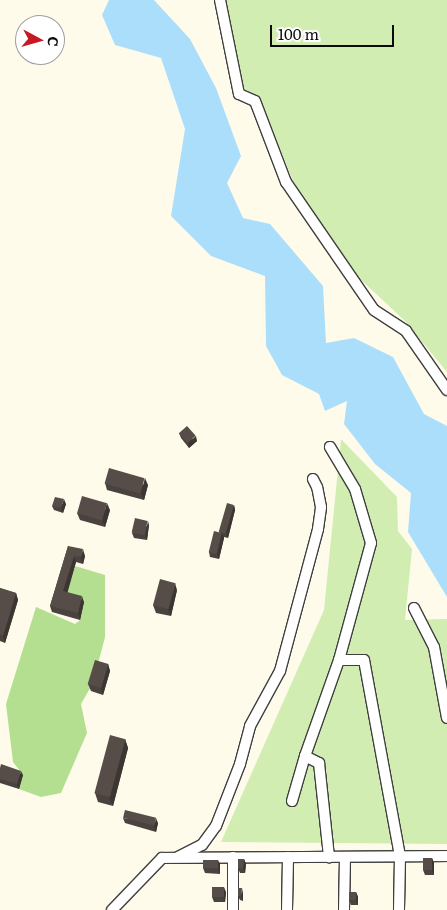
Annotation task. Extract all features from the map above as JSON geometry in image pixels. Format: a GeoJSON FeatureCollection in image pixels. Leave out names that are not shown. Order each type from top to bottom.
{"type":"FeatureCollection","features":[{"type":"Feature","properties":{"kind":"street"},"geometry":{"type":"LineString","coordinates":[[220,0],[239,94],[255,101],[286,182],[374,310],[406,331],[447,390]]}},
{"type":"Feature","properties":{"kind":"street"},"geometry":{"type":"LineString","coordinates":[[292,801],[305,756],[339,660],[371,543],[355,489],[330,448]]}},
{"type":"Feature","properties":{"kind":"street"},"geometry":{"type":"LineString","coordinates":[[178,858],[202,845],[216,826],[240,764],[250,726],[280,671],[318,529],[321,507],[318,487],[313,479]]}},
{"type":"Feature","properties":{"kind":"street"},"geometry":{"type":"LineString","coordinates":[[414,608],[434,647],[447,718]]}},
{"type":"Feature","properties":{"kind":"street"},"geometry":{"type":"LineString","coordinates":[[339,660],[364,660],[400,857],[399,910]]}},
{"type":"Feature","properties":{"kind":"street"},"geometry":{"type":"LineString","coordinates":[[305,756],[319,763],[329,857]]}},
{"type":"Feature","properties":{"kind":"street"},"geometry":{"type":"LineString","coordinates":[[112,910],[162,858],[447,856]]}},
{"type":"Feature","properties":{"kind":"street"},"geometry":{"type":"LineString","coordinates":[[233,857],[233,910]]}},
{"type":"Feature","properties":{"kind":"street"},"geometry":{"type":"LineString","coordinates":[[287,910],[288,857]]}},
{"type":"Feature","properties":{"kind":"street"},"geometry":{"type":"LineString","coordinates":[[344,910],[345,857]]}},
{"type":"Feature","properties":{"kind":"green space"},"geometry":{"type":"Polygon","coordinates":[[[225,0],[447,0],[447,372],[405,321],[358,277],[297,191],[259,96],[244,90],[225,0]]]}},
{"type":"Feature","properties":{"kind":"green space"},"geometry":{"type":"Polygon","coordinates":[[[341,439],[397,497],[398,531],[412,549],[405,620],[447,619],[447,844],[221,842],[324,610],[341,439]]]}},
{"type":"Feature","properties":{"kind":"green space"},"geometry":{"type":"Polygon","coordinates":[[[75,566],[105,575],[105,637],[93,683],[81,704],[87,733],[61,793],[41,797],[19,789],[23,775],[13,762],[6,704],[36,607],[75,624],[80,620],[66,595],[75,566]]]}},
{"type":"Feature","properties":{"kind":"water"},"geometry":{"type":"Polygon","coordinates":[[[109,0],[154,0],[190,39],[216,88],[241,156],[227,183],[243,218],[270,224],[323,286],[326,343],[354,338],[393,357],[424,414],[447,426],[447,597],[408,532],[411,493],[375,464],[344,424],[347,401],[325,411],[319,394],[282,375],[266,346],[265,276],[211,256],[171,216],[185,129],[161,58],[115,45],[102,15],[109,0]]]}},
{"type":"Feature","properties":{"kind":"building"},"geometry":{"type":"Polygon","coordinates":[[[187,426],[196,436],[188,443],[179,433],[187,426]]]}},
{"type":"Feature","properties":{"kind":"building"},"geometry":{"type":"Polygon","coordinates":[[[109,468],[145,478],[140,494],[105,483],[109,468]]]}},
{"type":"Feature","properties":{"kind":"building"},"geometry":{"type":"Polygon","coordinates":[[[82,496],[107,503],[102,520],[77,513],[82,496]]]}},
{"type":"Feature","properties":{"kind":"building"},"geometry":{"type":"Polygon","coordinates":[[[55,497],[64,499],[61,508],[52,506],[55,497]]]}},
{"type":"Feature","properties":{"kind":"building"},"geometry":{"type":"Polygon","coordinates":[[[227,503],[234,505],[225,534],[219,532],[227,503]]]}},
{"type":"Feature","properties":{"kind":"building"},"geometry":{"type":"Polygon","coordinates":[[[135,518],[148,521],[144,536],[132,533],[135,518]]]}},
{"type":"Feature","properties":{"kind":"building"},"geometry":{"type":"Polygon","coordinates":[[[214,531],[222,533],[216,554],[209,552],[214,531]]]}},
{"type":"Feature","properties":{"kind":"building"},"geometry":{"type":"Polygon","coordinates":[[[68,546],[83,549],[81,557],[74,556],[63,591],[82,596],[78,613],[50,606],[68,546]]]}},
{"type":"Feature","properties":{"kind":"building"},"geometry":{"type":"Polygon","coordinates":[[[160,579],[175,583],[168,609],[153,605],[160,579]]]}},
{"type":"Feature","properties":{"kind":"building"},"geometry":{"type":"Polygon","coordinates":[[[0,588],[16,593],[3,636],[0,635],[0,588]]]}},
{"type":"Feature","properties":{"kind":"building"},"geometry":{"type":"Polygon","coordinates":[[[95,660],[108,664],[101,688],[88,684],[95,660]]]}},
{"type":"Feature","properties":{"kind":"building"},"geometry":{"type":"Polygon","coordinates":[[[110,735],[125,739],[110,797],[94,793],[110,735]]]}},
{"type":"Feature","properties":{"kind":"building"},"geometry":{"type":"Polygon","coordinates":[[[1,764],[21,771],[17,784],[0,779],[1,764]]]}},
{"type":"Feature","properties":{"kind":"building"},"geometry":{"type":"Polygon","coordinates":[[[125,810],[156,818],[154,826],[123,818],[125,810]]]}},
{"type":"Feature","properties":{"kind":"building"},"geometry":{"type":"Polygon","coordinates":[[[423,858],[432,858],[432,870],[423,870],[423,858]]]}},
{"type":"Feature","properties":{"kind":"building"},"geometry":{"type":"Polygon","coordinates":[[[238,859],[244,859],[243,868],[238,868],[238,859]]]}},
{"type":"Feature","properties":{"kind":"building"},"geometry":{"type":"Polygon","coordinates":[[[203,860],[218,860],[218,868],[203,868],[203,860]]]}},
{"type":"Feature","properties":{"kind":"building"},"geometry":{"type":"Polygon","coordinates":[[[212,887],[224,887],[224,897],[212,897],[212,887]]]}},
{"type":"Feature","properties":{"kind":"building"},"geometry":{"type":"Polygon","coordinates":[[[238,888],[242,888],[241,896],[238,896],[238,888]]]}},
{"type":"Feature","properties":{"kind":"building"},"geometry":{"type":"Polygon","coordinates":[[[349,892],[356,892],[356,900],[349,900],[349,892]]]}}]}
